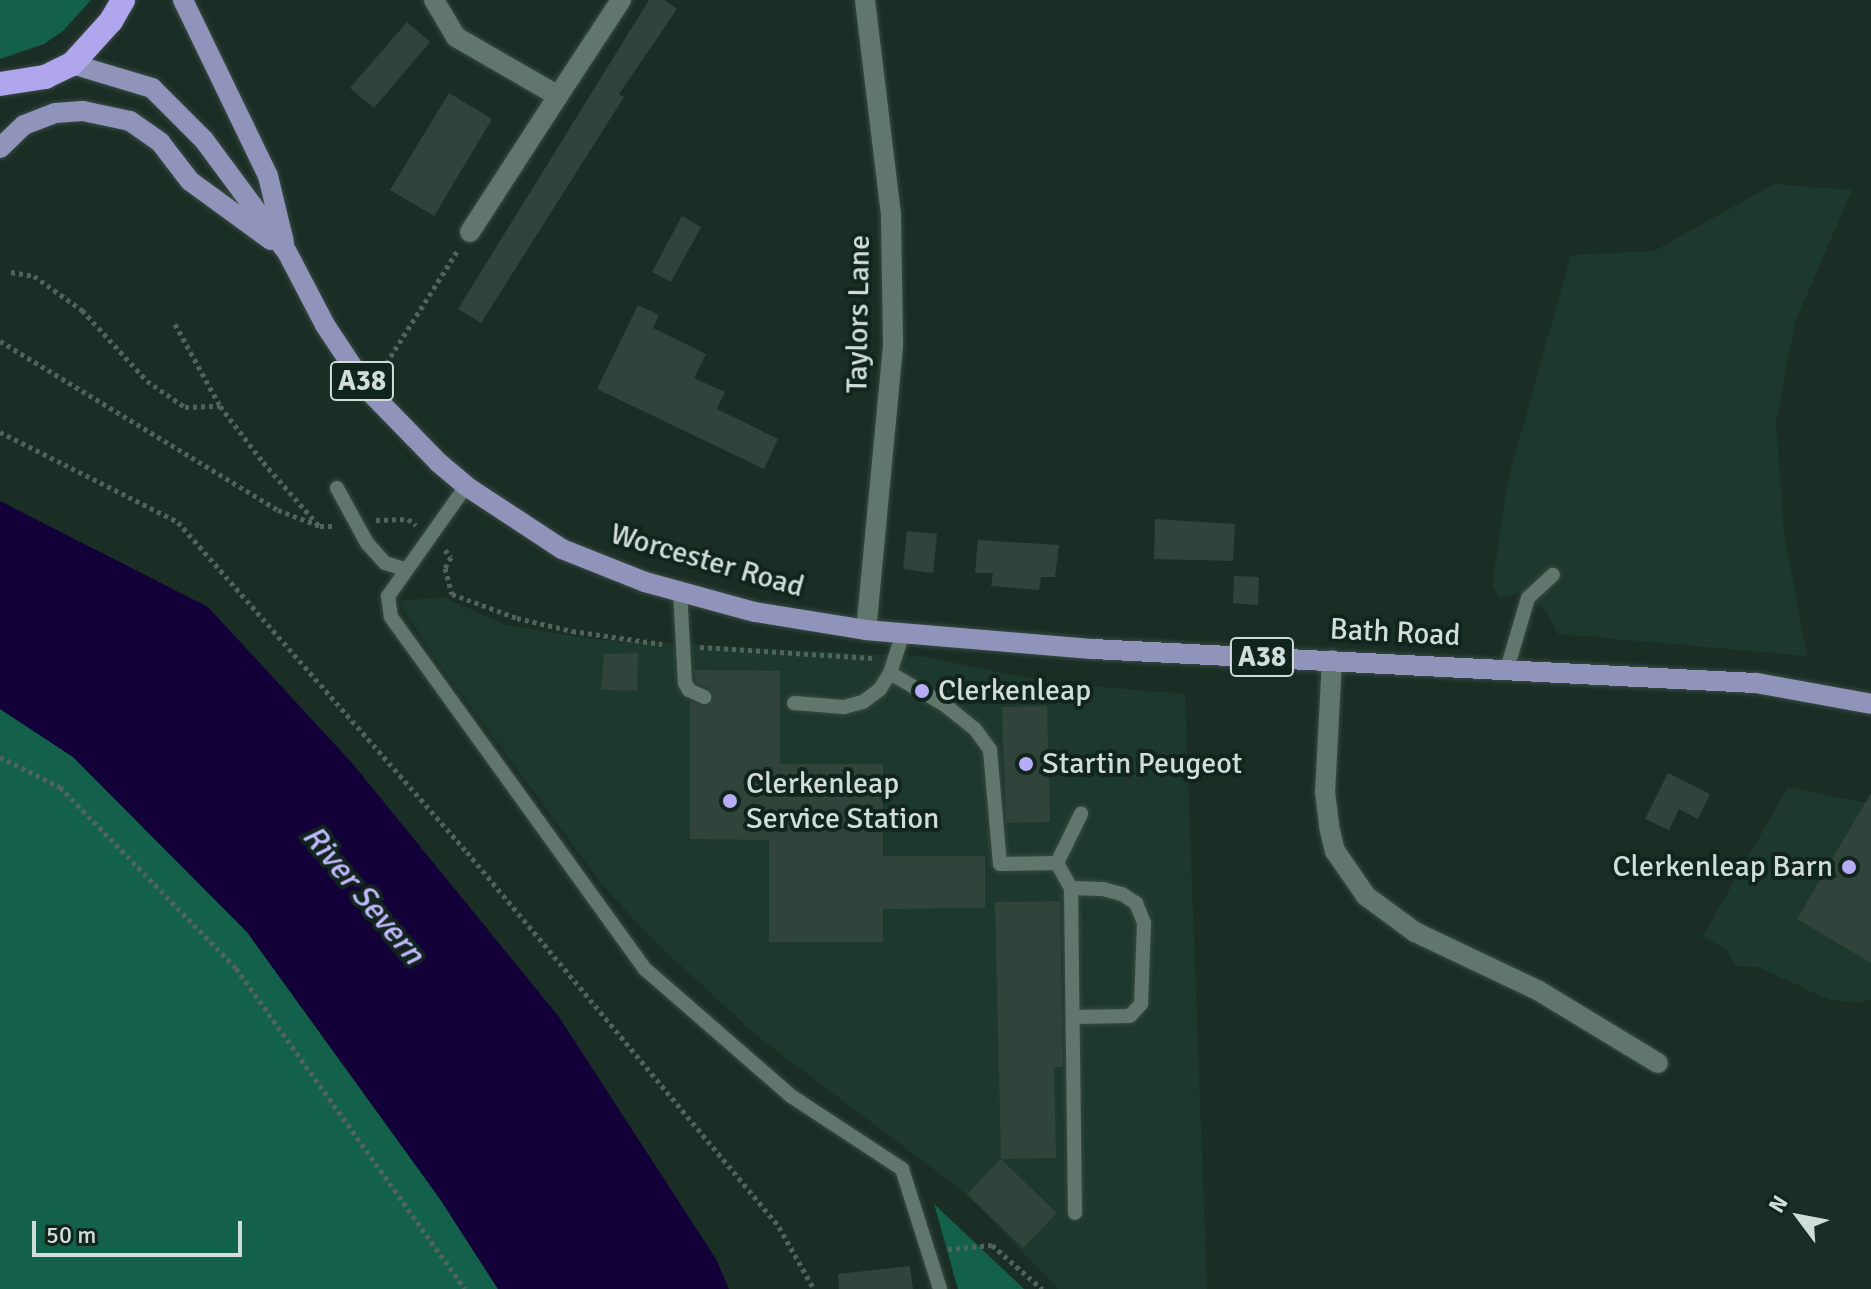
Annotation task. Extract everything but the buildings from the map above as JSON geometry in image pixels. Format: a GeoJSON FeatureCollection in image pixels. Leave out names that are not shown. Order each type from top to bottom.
{"type":"FeatureCollection","features":[{"type":"Feature","properties":{"kind":"highway"},"geometry":{"type":"LineString","coordinates":[[0,101],[8,84],[45,77],[72,64],[111,21],[123,0]]}},
{"type":"Feature","properties":{"kind":"main road","name":"Worcester Road"},"geometry":{"type":"LineString","coordinates":[[183,0],[268,176],[287,252]]}},
{"type":"Feature","properties":{"kind":"main road","name":"Worcester Road"},"geometry":{"type":"LineString","coordinates":[[72,64],[152,88],[204,140],[287,252],[325,325],[368,390],[466,486],[562,549],[680,591],[755,612],[866,630]]}},
{"type":"Feature","properties":{"kind":"main road"},"geometry":{"type":"LineString","coordinates":[[0,148],[24,125],[55,113],[83,111],[130,121],[160,142],[190,181],[287,252]]}},
{"type":"Feature","properties":{"kind":"main road","name":"Bath Road"},"geometry":{"type":"LineString","coordinates":[[866,630],[1093,649],[1756,683],[1871,704]]}},
{"type":"Feature","properties":{"kind":"street"},"geometry":{"type":"LineString","coordinates":[[434,0],[456,37],[558,96]]}},
{"type":"Feature","properties":{"kind":"street"},"geometry":{"type":"LineString","coordinates":[[470,232],[621,0]]}},
{"type":"Feature","properties":{"kind":"street","name":"Taylors Lane"},"geometry":{"type":"LineString","coordinates":[[865,0],[891,216],[893,346],[866,630]]}},
{"type":"Feature","properties":{"kind":"street"},"geometry":{"type":"LineString","coordinates":[[1332,660],[1325,779],[1329,826],[1335,851],[1366,896],[1415,932],[1539,991],[1658,1063]]}},
{"type":"Feature","properties":{"kind":"lane"},"geometry":{"type":"LineString","coordinates":[[466,486],[388,596],[391,617],[645,969],[791,1096],[902,1169],[940,1289]]}},
{"type":"Feature","properties":{"kind":"lane"},"geometry":{"type":"LineString","coordinates":[[337,488],[367,543],[385,563],[405,569]]}},
{"type":"Feature","properties":{"kind":"lane"},"geometry":{"type":"LineString","coordinates":[[1507,669],[1528,598],[1553,575]]}},
{"type":"Feature","properties":{"kind":"lane"},"geometry":{"type":"LineString","coordinates":[[680,591],[685,683],[689,690],[704,697]]}},
{"type":"Feature","properties":{"kind":"lane"},"geometry":{"type":"LineString","coordinates":[[794,703],[844,707],[863,702],[880,689],[890,673],[903,633]]}},
{"type":"Feature","properties":{"kind":"lane"},"geometry":{"type":"LineString","coordinates":[[890,673],[945,705],[975,729],[990,750],[1000,864],[1057,863]]}},
{"type":"Feature","properties":{"kind":"lane"},"geometry":{"type":"LineString","coordinates":[[1057,863],[1081,814]]}},
{"type":"Feature","properties":{"kind":"lane"},"geometry":{"type":"LineString","coordinates":[[1057,863],[1071,888],[1075,1213]]}},
{"type":"Feature","properties":{"kind":"lane"},"geometry":{"type":"LineString","coordinates":[[1071,888],[1103,889],[1122,894],[1136,903],[1144,923],[1141,1004],[1130,1016],[1074,1017]]}},
{"type":"Feature","properties":{"kind":"path"},"geometry":{"type":"LineString","coordinates":[[368,390],[470,232]]}},
{"type":"Feature","properties":{"kind":"path"},"geometry":{"type":"LineString","coordinates":[[11,272],[34,276],[82,310],[147,381],[185,407],[220,406]]}},
{"type":"Feature","properties":{"kind":"path"},"geometry":{"type":"LineString","coordinates":[[175,324],[220,406],[263,462],[320,526]]}},
{"type":"Feature","properties":{"kind":"path"},"geometry":{"type":"LineString","coordinates":[[0,432],[178,522],[467,852],[779,1227],[814,1289]]}},
{"type":"Feature","properties":{"kind":"path"},"geometry":{"type":"LineString","coordinates":[[0,757],[60,787],[236,968],[465,1289]]}},
{"type":"Feature","properties":{"kind":"path"},"geometry":{"type":"LineString","coordinates":[[928,1251],[992,1245],[1042,1289]]}},
{"type":"Feature","properties":{"kind":"shaded area"},"geometry":{"type":"Polygon","coordinates":[[[1774,184],[1852,190],[1795,322],[1776,423],[1784,533],[1807,656],[1558,634],[1547,612],[1520,593],[1500,597],[1492,586],[1508,480],[1571,255],[1654,251],[1774,184]]]}},
{"type":"Feature","properties":{"kind":"shaded area","name":"Clerkenleap"},"geometry":{"type":"Polygon","coordinates":[[[443,597],[506,625],[593,639],[926,657],[1052,683],[1185,694],[1207,1289],[1058,1289],[965,1193],[757,1036],[652,939],[600,882],[439,664],[398,601],[443,597]]]}},
{"type":"Feature","properties":{"kind":"shaded area"},"geometry":{"type":"Polygon","coordinates":[[[1788,787],[1871,804],[1871,999],[1860,1003],[1830,1000],[1758,967],[1735,966],[1727,950],[1703,936],[1788,787]]]}},
{"type":"Feature","properties":{"kind":"green space"},"geometry":{"type":"Polygon","coordinates":[[[0,0],[91,0],[63,31],[44,44],[0,59],[0,0]]]}},
{"type":"Feature","properties":{"kind":"green space"},"geometry":{"type":"Polygon","coordinates":[[[0,709],[73,757],[247,932],[440,1199],[498,1289],[0,1289],[0,709]]]}},
{"type":"Feature","properties":{"kind":"green space"},"geometry":{"type":"Polygon","coordinates":[[[934,1204],[1024,1289],[958,1289],[934,1204]]]}},
{"type":"Feature","properties":{"kind":"water","name":"River Severn"},"geometry":{"type":"Polygon","coordinates":[[[0,501],[208,607],[352,763],[559,1017],[716,1259],[729,1289],[498,1289],[440,1199],[247,932],[73,757],[0,709],[0,501]]]}},
{"type":"Feature","properties":{"kind":"place","name":"Clerkenleap"},"geometry":{"type":"Point","coordinates":[922,691]}},
{"type":"Feature","properties":{"kind":"place","name":"Startin Peugeot"},"geometry":{"type":"Point","coordinates":[1026,764]}},
{"type":"Feature","properties":{"kind":"place","name":"Clerkenleap Service Station"},"geometry":{"type":"Point","coordinates":[730,801]}},
{"type":"Feature","properties":{"kind":"place","name":"Clerkenleap Barn"},"geometry":{"type":"Point","coordinates":[1849,867]}}]}
